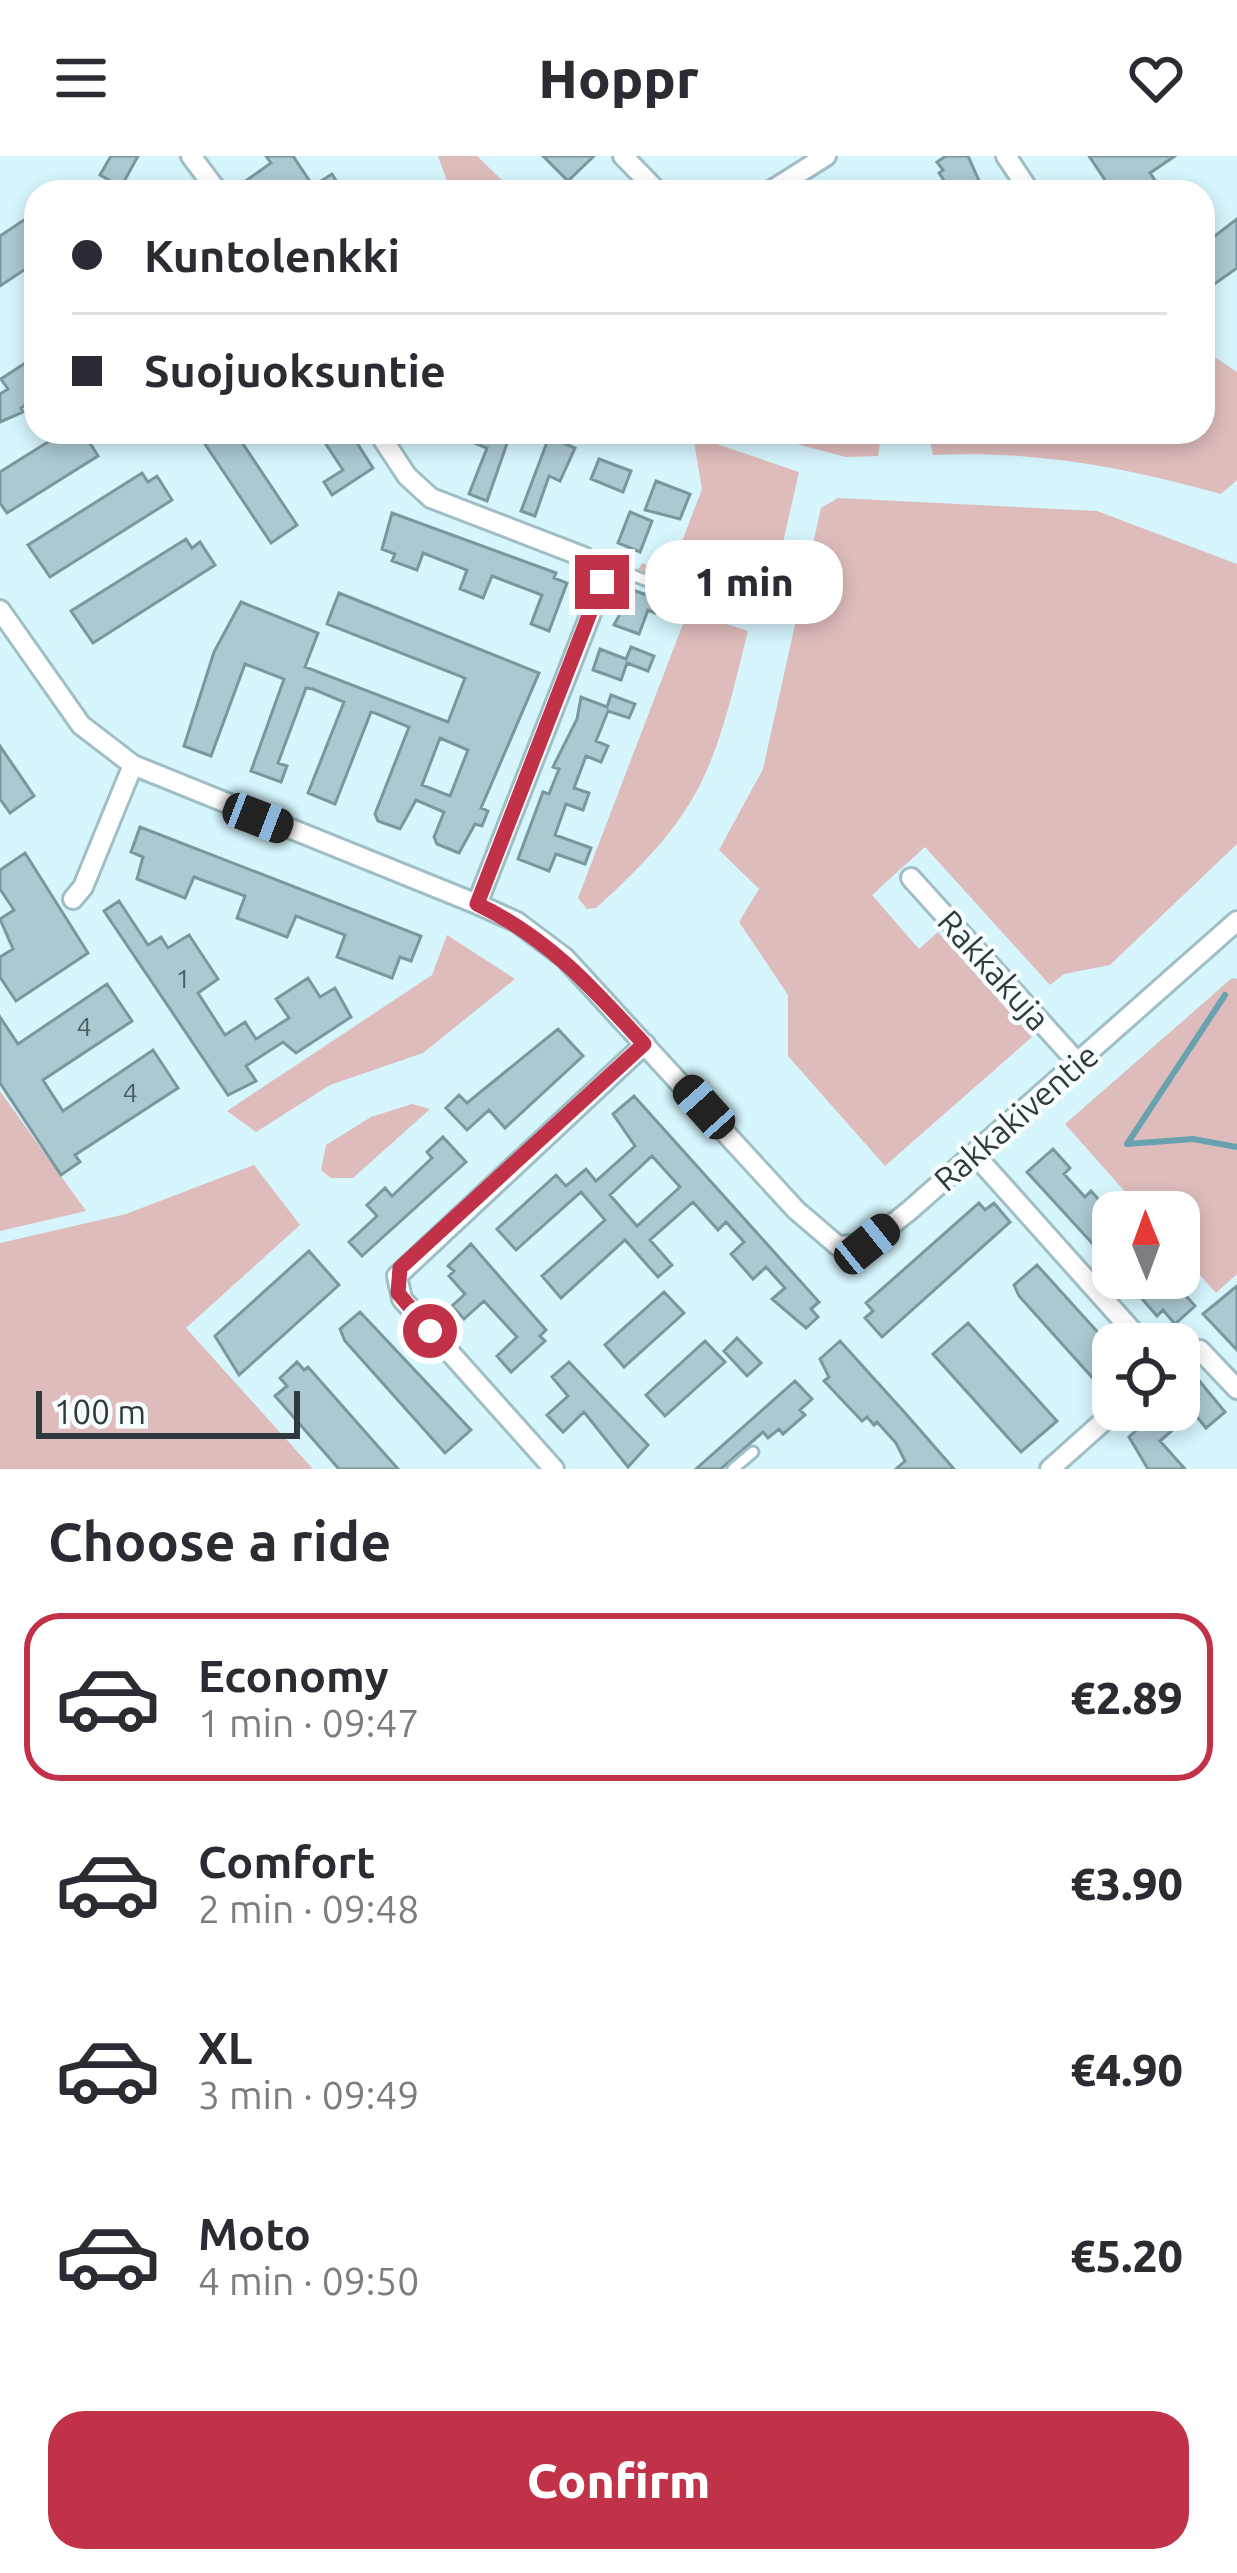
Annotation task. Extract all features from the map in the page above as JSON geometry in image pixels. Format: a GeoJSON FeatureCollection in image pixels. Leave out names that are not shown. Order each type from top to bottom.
{"type":"FeatureCollection","features":[{"type":"Feature","properties":{"kind":"street"},"geometry":{"type":"LineString","coordinates":[[623,156],[646,180]]}},
{"type":"Feature","properties":{"kind":"street"},"geometry":{"type":"LineString","coordinates":[[788,180],[826,156]]}},
{"type":"Feature","properties":{"kind":"street"},"geometry":{"type":"LineString","coordinates":[[388,444],[431,498],[584,557],[600,574],[601,590],[477,904]]}},
{"type":"Feature","properties":{"kind":"street","name":"Rakkakiventie"},"geometry":{"type":"LineString","coordinates":[[0,610],[81,725],[133,765],[477,904],[517,922],[565,958],[796,1210],[838,1246],[867,1244],[975,1155],[1237,921]]}},
{"type":"Feature","properties":{"kind":"street"},"geometry":{"type":"LineString","coordinates":[[73,899],[89,873],[133,765]]}},
{"type":"Feature","properties":{"kind":"street","name":"Rakkakuja"},"geometry":{"type":"LineString","coordinates":[[911,878],[1078,1063]]}},
{"type":"Feature","properties":{"kind":"street"},"geometry":{"type":"LineString","coordinates":[[554,1469],[402,1299],[396,1281],[404,1264],[644,1044]]}},
{"type":"Feature","properties":{"kind":"street"},"geometry":{"type":"LineString","coordinates":[[975,1155],[1125,1323]]}},
{"type":"Feature","properties":{"kind":"street"},"geometry":{"type":"LineString","coordinates":[[1200,1350],[1237,1389]]}},
{"type":"Feature","properties":{"kind":"street"},"geometry":{"type":"LineString","coordinates":[[1050,1469],[1093,1431]]}},
{"type":"Feature","properties":{"kind":"lane"},"geometry":{"type":"LineString","coordinates":[[600,574],[621,571],[668,589]]}},
{"type":"Feature","properties":{"kind":"lane"},"geometry":{"type":"LineString","coordinates":[[733,1469],[753,1452]]}},
{"type":"Feature","properties":{"kind":"shaded area"},"geometry":{"type":"Polygon","coordinates":[[[438,156],[477,156],[502,180],[447,180],[438,156]]]}},
{"type":"Feature","properties":{"kind":"shaded area"},"geometry":{"type":"Polygon","coordinates":[[[1215,357],[1237,372],[1237,480],[1221,494],[1078,462],[933,455],[931,444],[1215,444],[1215,357]]]}},
{"type":"Feature","properties":{"kind":"shaded area"},"geometry":{"type":"Polygon","coordinates":[[[694,444],[717,444],[799,472],[767,614],[636,573],[642,563],[670,573],[702,489],[694,444]]]}},
{"type":"Feature","properties":{"kind":"shaded area"},"geometry":{"type":"Polygon","coordinates":[[[797,444],[880,444],[878,456],[846,457],[797,444]]]}},
{"type":"Feature","properties":{"kind":"shaded area"},"geometry":{"type":"Polygon","coordinates":[[[838,498],[1097,511],[1237,564],[1237,844],[1110,965],[1064,974],[1050,985],[925,847],[872,895],[919,949],[938,932],[1032,1037],[885,1166],[788,1056],[788,995],[739,922],[759,889],[719,850],[763,769],[821,508],[838,498]]]}},
{"type":"Feature","properties":{"kind":"shaded area"},"geometry":{"type":"Polygon","coordinates":[[[688,611],[748,631],[714,753],[683,814],[661,843],[596,908],[587,909],[578,898],[688,611]]]}},
{"type":"Feature","properties":{"kind":"shaded area"},"geometry":{"type":"Polygon","coordinates":[[[447,935],[515,979],[423,1053],[330,1085],[256,1132],[227,1111],[432,975],[447,935]]]}},
{"type":"Feature","properties":{"kind":"shaded area"},"geometry":{"type":"Polygon","coordinates":[[[1232,978],[1237,979],[1237,1274],[1216,1293],[1200,1275],[1200,1191],[1124,1191],[1065,1124],[1232,978]]]}},
{"type":"Feature","properties":{"kind":"shaded area"},"geometry":{"type":"Polygon","coordinates":[[[0,1091],[86,1211],[0,1231],[0,1091]]]}},
{"type":"Feature","properties":{"kind":"shaded area"},"geometry":{"type":"Polygon","coordinates":[[[412,1104],[430,1109],[353,1178],[331,1178],[321,1170],[326,1145],[371,1117],[412,1104]]]}},
{"type":"Feature","properties":{"kind":"shaded area"},"geometry":{"type":"Polygon","coordinates":[[[254,1165],[300,1225],[186,1328],[313,1469],[0,1469],[0,1243],[126,1214],[254,1165]]]}},
{"type":"Feature","properties":{"kind":"building"},"geometry":{"type":"Polygon","coordinates":[[[111,156],[138,156],[125,180],[100,175],[111,156]]]}},
{"type":"Feature","properties":{"kind":"building"},"geometry":{"type":"Polygon","coordinates":[[[266,156],[293,156],[309,180],[247,180],[271,163],[266,156]]]}},
{"type":"Feature","properties":{"kind":"building"},"geometry":{"type":"Polygon","coordinates":[[[543,156],[594,156],[569,180],[543,156]]]}},
{"type":"Feature","properties":{"kind":"building"},"geometry":{"type":"Polygon","coordinates":[[[946,156],[968,156],[979,180],[944,180],[937,162],[946,156]]]}},
{"type":"Feature","properties":{"kind":"building"},"geometry":{"type":"Polygon","coordinates":[[[1089,156],[1175,156],[1150,173],[1155,180],[1105,180],[1089,156]]]}},
{"type":"Feature","properties":{"kind":"building"},"geometry":{"type":"Polygon","coordinates":[[[1237,219],[1237,268],[1215,284],[1215,236],[1237,219]]]}},
{"type":"Feature","properties":{"kind":"building"},"geometry":{"type":"Polygon","coordinates":[[[24,220],[24,270],[0,286],[0,236],[24,220]]]}},
{"type":"Feature","properties":{"kind":"building"},"geometry":{"type":"Polygon","coordinates":[[[24,364],[23,412],[0,422],[0,394],[8,389],[1,379],[24,364]]]}},
{"type":"Feature","properties":{"kind":"building"},"geometry":{"type":"Polygon","coordinates":[[[45,444],[90,444],[98,456],[7,513],[0,503],[0,472],[45,444]]]}},
{"type":"Feature","properties":{"kind":"building"},"geometry":{"type":"Polygon","coordinates":[[[205,444],[243,444],[297,525],[271,543],[205,444]]]}},
{"type":"Feature","properties":{"kind":"building"},"geometry":{"type":"Polygon","coordinates":[[[326,444],[358,444],[373,468],[332,495],[324,482],[343,470],[326,444]]]}},
{"type":"Feature","properties":{"kind":"building"},"geometry":{"type":"Polygon","coordinates":[[[477,444],[507,444],[487,501],[469,494],[487,448],[477,444]]]}},
{"type":"Feature","properties":{"kind":"building"},"geometry":{"type":"Polygon","coordinates":[[[546,444],[575,448],[560,481],[549,476],[535,516],[521,511],[546,444]]]}},
{"type":"Feature","properties":{"kind":"building"},"geometry":{"type":"Polygon","coordinates":[[[599,459],[631,471],[623,492],[591,479],[599,459]]]}},
{"type":"Feature","properties":{"kind":"building"},"geometry":{"type":"Polygon","coordinates":[[[142,473],[148,482],[157,476],[172,500],[50,577],[28,545],[142,473]]]}},
{"type":"Feature","properties":{"kind":"building"},"geometry":{"type":"Polygon","coordinates":[[[656,481],[690,494],[680,519],[645,510],[656,481]]]}},
{"type":"Feature","properties":{"kind":"building"},"geometry":{"type":"Polygon","coordinates":[[[630,512],[652,521],[640,552],[618,543],[630,512]]]}},
{"type":"Feature","properties":{"kind":"building"},"geometry":{"type":"Polygon","coordinates":[[[392,513],[556,573],[554,578],[567,583],[549,631],[531,624],[542,595],[492,576],[483,598],[460,589],[467,570],[423,553],[417,570],[392,561],[395,554],[382,549],[392,513]]]}},
{"type":"Feature","properties":{"kind":"building"},"geometry":{"type":"Polygon","coordinates":[[[186,539],[192,548],[200,542],[215,565],[93,643],[71,611],[186,539]]]}},
{"type":"Feature","properties":{"kind":"building"},"geometry":{"type":"Polygon","coordinates":[[[633,590],[660,600],[655,613],[648,610],[639,634],[614,625],[633,590]]]}},
{"type":"Feature","properties":{"kind":"building"},"geometry":{"type":"Polygon","coordinates":[[[339,593],[539,673],[481,808],[488,811],[482,826],[475,824],[459,853],[437,844],[434,837],[444,812],[416,800],[400,829],[378,821],[375,814],[409,727],[375,713],[371,712],[335,804],[308,793],[344,702],[313,689],[306,688],[278,763],[287,766],[281,782],[251,771],[284,679],[245,664],[211,756],[184,746],[214,652],[241,602],[318,633],[305,667],[448,722],[465,678],[327,624],[339,593]],[[440,738],[422,785],[450,796],[468,750],[440,738]]]}},
{"type":"Feature","properties":{"kind":"building"},"geometry":{"type":"Polygon","coordinates":[[[631,647],[654,656],[648,671],[627,663],[621,680],[593,670],[600,649],[626,659],[631,647]]]}},
{"type":"Feature","properties":{"kind":"building"},"geometry":{"type":"Polygon","coordinates":[[[611,695],[635,704],[629,718],[608,711],[596,741],[608,746],[601,762],[586,756],[574,788],[589,793],[583,810],[566,804],[555,835],[591,848],[585,864],[556,854],[549,871],[518,859],[543,792],[549,794],[559,769],[553,767],[577,719],[581,697],[607,707],[611,695]]]}},
{"type":"Feature","properties":{"kind":"building"},"geometry":{"type":"Polygon","coordinates":[[[0,746],[34,796],[10,813],[0,799],[0,746]]]}},
{"type":"Feature","properties":{"kind":"building"},"geometry":{"type":"Polygon","coordinates":[[[140,827],[421,936],[411,961],[400,957],[392,978],[337,957],[345,935],[296,916],[287,937],[237,918],[245,896],[194,877],[185,898],[137,879],[143,857],[131,852],[140,827]]]}},
{"type":"Feature","properties":{"kind":"building"},"geometry":{"type":"Polygon","coordinates":[[[25,853],[88,953],[16,1001],[0,977],[0,957],[13,949],[0,919],[14,910],[0,889],[0,870],[25,853]]]}},
{"type":"Feature","properties":{"kind":"building"},"geometry":{"type":"Polygon","coordinates":[[[119,901],[148,945],[161,937],[168,948],[189,935],[218,979],[198,993],[225,1035],[245,1022],[256,1039],[289,1018],[276,999],[308,978],[320,997],[335,988],[351,1017],[296,1053],[283,1042],[246,1066],[256,1081],[228,1095],[104,911],[119,901]]]}},
{"type":"Feature","properties":{"kind":"building"},"geometry":{"type":"Polygon","coordinates":[[[107,984],[132,1021],[43,1080],[63,1111],[153,1050],[178,1088],[75,1155],[80,1162],[61,1175],[0,1083],[0,1017],[18,1044],[107,984]]]}},
{"type":"Feature","properties":{"kind":"building"},"geometry":{"type":"Polygon","coordinates":[[[558,1029],[583,1056],[505,1128],[489,1110],[467,1130],[446,1108],[459,1095],[467,1103],[558,1029]]]}},
{"type":"Feature","properties":{"kind":"building"},"geometry":{"type":"Polygon","coordinates":[[[634,1096],[819,1302],[811,1309],[818,1317],[806,1328],[772,1299],[785,1288],[766,1267],[753,1279],[731,1254],[744,1242],[726,1222],[718,1230],[693,1202],[650,1240],[672,1265],[658,1277],[625,1240],[561,1298],[542,1276],[605,1220],[581,1192],[516,1250],[497,1229],[556,1175],[566,1186],[586,1169],[596,1181],[635,1146],[613,1114],[634,1096]],[[652,1156],[610,1195],[637,1226],[680,1187],[652,1156]]]}},
{"type":"Feature","properties":{"kind":"building"},"geometry":{"type":"Polygon","coordinates":[[[443,1137],[466,1162],[362,1256],[349,1242],[377,1216],[367,1205],[385,1188],[392,1196],[432,1158],[427,1152],[443,1137]]]}},
{"type":"Feature","properties":{"kind":"building"},"geometry":{"type":"Polygon","coordinates":[[[1053,1149],[1070,1168],[1064,1174],[1085,1197],[1092,1192],[1092,1243],[1027,1172],[1053,1149]]]}},
{"type":"Feature","properties":{"kind":"building"},"geometry":{"type":"Polygon","coordinates":[[[979,1203],[985,1210],[994,1203],[1010,1222],[882,1337],[865,1318],[873,1311],[866,1303],[979,1203]]]}},
{"type":"Feature","properties":{"kind":"building"},"geometry":{"type":"Polygon","coordinates":[[[471,1244],[546,1330],[540,1336],[545,1341],[511,1372],[497,1356],[517,1337],[484,1301],[464,1319],[452,1306],[465,1294],[449,1276],[454,1271],[448,1266],[471,1244]]]}},
{"type":"Feature","properties":{"kind":"building"},"geometry":{"type":"Polygon","coordinates":[[[309,1251],[339,1285],[239,1375],[215,1336],[309,1251]]]}},
{"type":"Feature","properties":{"kind":"building"},"geometry":{"type":"Polygon","coordinates":[[[1037,1265],[1092,1326],[1092,1377],[1019,1296],[1014,1285],[1037,1265]]]}},
{"type":"Feature","properties":{"kind":"building"},"geometry":{"type":"Polygon","coordinates":[[[1237,1286],[1237,1350],[1203,1314],[1237,1286]]]}},
{"type":"Feature","properties":{"kind":"building"},"geometry":{"type":"Polygon","coordinates":[[[664,1292],[684,1313],[624,1367],[605,1345],[664,1292]]]}},
{"type":"Feature","properties":{"kind":"building"},"geometry":{"type":"Polygon","coordinates":[[[1142,1299],[1189,1299],[1195,1306],[1176,1323],[1163,1310],[1157,1316],[1142,1299]]]}},
{"type":"Feature","properties":{"kind":"building"},"geometry":{"type":"Polygon","coordinates":[[[360,1312],[471,1430],[445,1453],[345,1341],[340,1329],[360,1312]]]}},
{"type":"Feature","properties":{"kind":"building"},"geometry":{"type":"Polygon","coordinates":[[[968,1323],[1057,1421],[1021,1452],[933,1354],[968,1323]]]}},
{"type":"Feature","properties":{"kind":"building"},"geometry":{"type":"Polygon","coordinates":[[[737,1338],[761,1363],[747,1376],[724,1351],[737,1338]]]}},
{"type":"Feature","properties":{"kind":"building"},"geometry":{"type":"Polygon","coordinates":[[[705,1341],[725,1362],[665,1416],[646,1395],[705,1341]]]}},
{"type":"Feature","properties":{"kind":"building"},"geometry":{"type":"Polygon","coordinates":[[[840,1341],[954,1469],[896,1469],[905,1461],[896,1443],[877,1422],[874,1425],[867,1417],[862,1421],[824,1381],[829,1377],[820,1359],[840,1341]]]}},
{"type":"Feature","properties":{"kind":"building"},"geometry":{"type":"Polygon","coordinates":[[[297,1362],[304,1370],[308,1367],[398,1469],[339,1469],[275,1396],[287,1386],[280,1378],[297,1362]]]}},
{"type":"Feature","properties":{"kind":"building"},"geometry":{"type":"Polygon","coordinates":[[[569,1362],[648,1445],[628,1467],[584,1412],[563,1432],[547,1415],[568,1396],[552,1377],[569,1362]]]}},
{"type":"Feature","properties":{"kind":"building"},"geometry":{"type":"Polygon","coordinates":[[[795,1381],[812,1399],[800,1410],[805,1415],[783,1434],[779,1429],[768,1438],[763,1432],[721,1469],[696,1469],[795,1381]]]}},
{"type":"Feature","properties":{"kind":"building"},"geometry":{"type":"Polygon","coordinates":[[[1200,1382],[1225,1412],[1206,1428],[1200,1421],[1200,1382]]]}},
{"type":"Feature","properties":{"kind":"building"},"geometry":{"type":"Polygon","coordinates":[[[1136,1431],[1171,1431],[1160,1441],[1185,1469],[1148,1469],[1129,1437],[1136,1431]]]}},
{"type":"Feature","properties":{"kind":"waterway"},"geometry":{"type":"LineString","coordinates":[[1225,995],[1127,1144],[1193,1139],[1237,1147]]}},
{"type":"Feature","properties":{"kind":"route"},"geometry":{"type":"LineString","coordinates":[[430,1331],[398,1293],[400,1268],[644,1044],[565,958],[517,922],[477,904],[602,582]]}}]}
